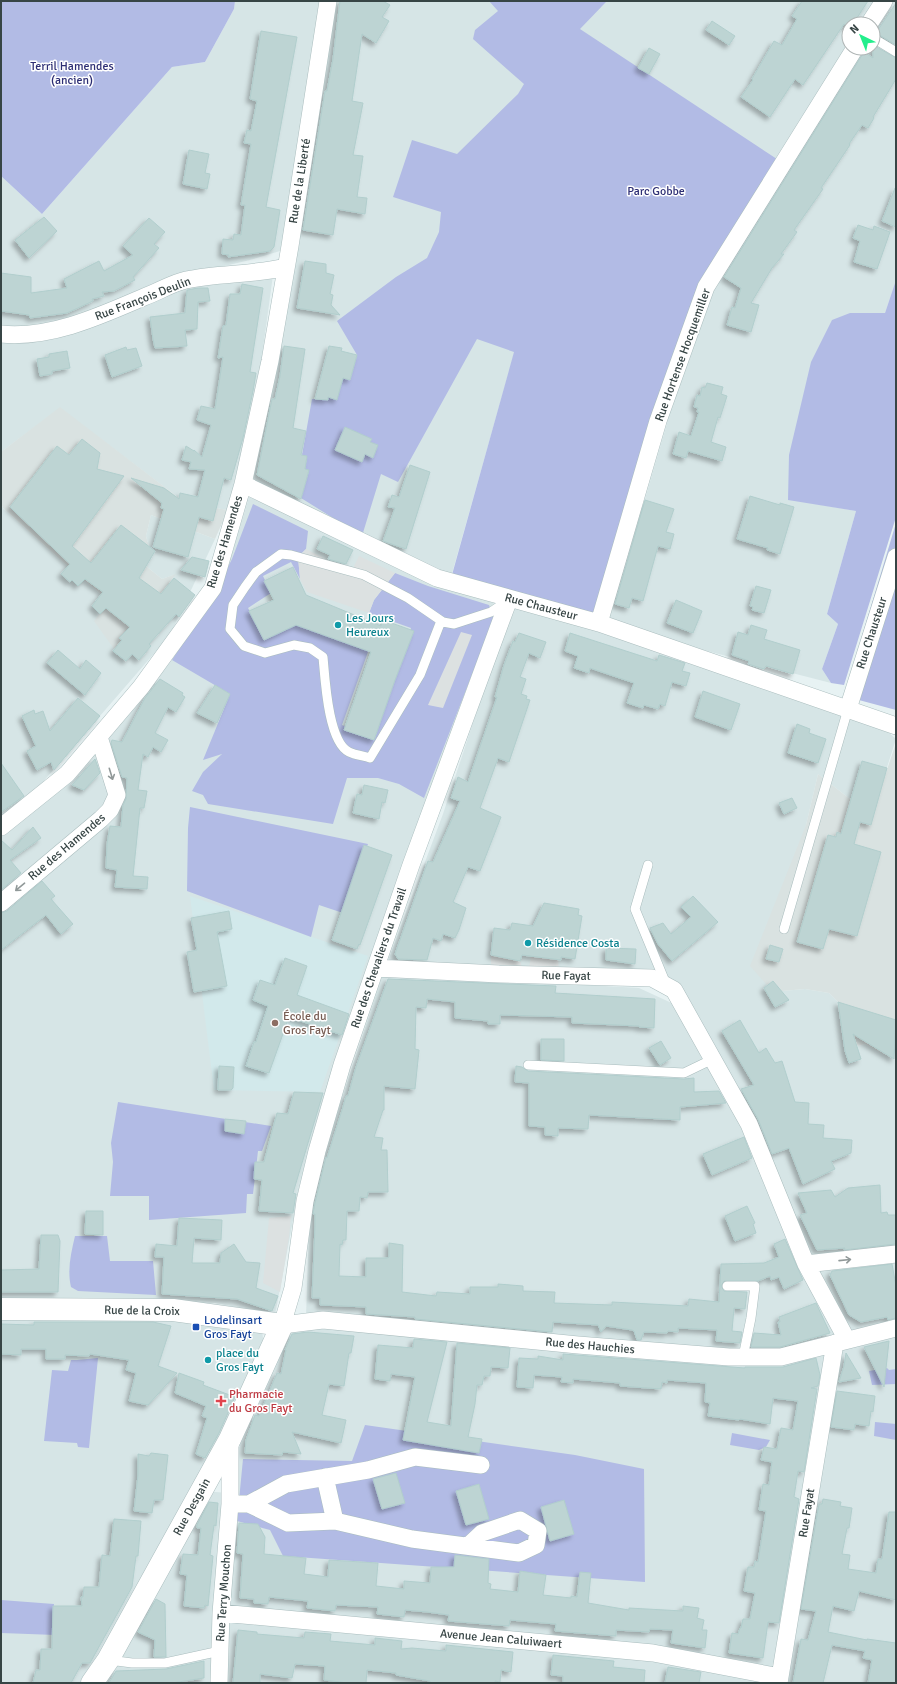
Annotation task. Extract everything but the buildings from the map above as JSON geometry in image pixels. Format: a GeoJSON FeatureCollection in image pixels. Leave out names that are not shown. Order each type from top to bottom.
{"type":"FeatureCollection","features":[{"type":"Feature","properties":{"kind":"street","name":"Rue de la Liberté"},"geometry":{"type":"LineString","coordinates":[[270,360],[328,1]]}},
{"type":"Feature","properties":{"kind":"street"},"geometry":{"type":"LineString","coordinates":[[874,16],[884,1]]}},
{"type":"Feature","properties":{"kind":"street","name":"Rue Hortense Hocquemiller"},"geometry":{"type":"LineString","coordinates":[[599,623],[658,421],[706,287],[849,56]]}},
{"type":"Feature","properties":{"kind":"street","name":"Rue François Deulin"},"geometry":{"type":"LineString","coordinates":[[1,334],[16,336],[67,327],[119,308],[186,280],[286,267]]}},
{"type":"Feature","properties":{"kind":"street","name":"Rue des Hamendes"},"geometry":{"type":"LineString","coordinates":[[1,827],[66,774],[99,737],[141,687],[213,588],[243,484],[270,360]]}},
{"type":"Feature","properties":{"kind":"street","name":"Rue Chausteur"},"geometry":{"type":"LineString","coordinates":[[243,484],[437,578],[599,623],[896,726]]}},
{"type":"Feature","properties":{"kind":"street","name":"Rue Chausteur"},"geometry":{"type":"LineString","coordinates":[[848,709],[896,557]]}},
{"type":"Feature","properties":{"kind":"street","name":"Rue des Chevaliers du Travail"},"geometry":{"type":"LineString","coordinates":[[282,1325],[293,1288],[305,1201],[317,1151],[342,1065],[411,865],[509,599]]}},
{"type":"Feature","properties":{"kind":"street","name":"Rue des Hamendes"},"geometry":{"type":"LineString","coordinates":[[1,903],[101,820],[110,810],[118,795],[99,737]]}},
{"type":"Feature","properties":{"kind":"street","name":"Rue Fayat"},"geometry":{"type":"LineString","coordinates":[[376,968],[499,974],[652,978],[674,990],[749,1124],[806,1264],[841,1341],[779,1680]]}},
{"type":"Feature","properties":{"kind":"street"},"geometry":{"type":"LineString","coordinates":[[806,1264],[896,1254]]}},
{"type":"Feature","properties":{"kind":"street","name":"Rue de la Croix"},"geometry":{"type":"LineString","coordinates":[[1,1309],[173,1310],[282,1325]]}},
{"type":"Feature","properties":{"kind":"street","name":"Rue des Hauchies"},"geometry":{"type":"LineString","coordinates":[[282,1325],[323,1320],[578,1345],[743,1357],[781,1357],[896,1328]]}},
{"type":"Feature","properties":{"kind":"street","name":"Rue Desgain"},"geometry":{"type":"LineString","coordinates":[[92,1683],[108,1660],[230,1439],[282,1325]]}},
{"type":"Feature","properties":{"kind":"street","name":"Rue Terry Mouchon"},"geometry":{"type":"LineString","coordinates":[[219,1683],[221,1613],[230,1504],[230,1439]]}},
{"type":"Feature","properties":{"kind":"street"},"geometry":{"type":"LineString","coordinates":[[249,1504],[286,1484],[368,1470],[415,1457],[481,1465]]}},
{"type":"Feature","properties":{"kind":"street"},"geometry":{"type":"LineString","coordinates":[[325,1477],[335,1521]]}},
{"type":"Feature","properties":{"kind":"street"},"geometry":{"type":"LineString","coordinates":[[230,1504],[249,1504],[288,1523],[335,1521],[412,1539],[468,1546]]}},
{"type":"Feature","properties":{"kind":"street","name":"Avenue Jean Caluiwaert"},"geometry":{"type":"LineString","coordinates":[[221,1613],[652,1653],[779,1680]]}},
{"type":"Feature","properties":{"kind":"lane"},"geometry":{"type":"LineString","coordinates":[[881,43],[896,52]]}},
{"type":"Feature","properties":{"kind":"lane"},"geometry":{"type":"LineString","coordinates":[[441,621],[420,675],[370,758],[348,752],[335,735],[326,695],[323,657],[310,648],[294,645],[265,653],[258,651],[244,646],[230,629],[233,605],[241,593],[256,572],[281,554],[292,555],[364,575],[408,598],[441,621],[454,624],[492,612],[509,599]]}},
{"type":"Feature","properties":{"kind":"lane"},"geometry":{"type":"LineString","coordinates":[[784,929],[848,709]]}},
{"type":"Feature","properties":{"kind":"lane"},"geometry":{"type":"LineString","coordinates":[[648,865],[635,909],[668,987]]}},
{"type":"Feature","properties":{"kind":"lane"},"geometry":{"type":"LineString","coordinates":[[528,1065],[684,1073],[713,1059]]}},
{"type":"Feature","properties":{"kind":"lane"},"geometry":{"type":"LineString","coordinates":[[727,1286],[755,1286],[751,1318],[743,1357]]}},
{"type":"Feature","properties":{"kind":"lane"},"geometry":{"type":"LineString","coordinates":[[108,1660],[132,1663],[165,1663],[220,1651]]}},
{"type":"Feature","properties":{"kind":"shaded area"},"geometry":{"type":"Polygon","coordinates":[[[235,1],[327,1],[314,90],[280,251],[250,260],[156,282],[99,308],[41,328],[1,328],[1,176],[42,214],[172,67],[205,62],[234,9],[235,1]]]}},
{"type":"Feature","properties":{"kind":"shaded area"},"geometry":{"type":"Polygon","coordinates":[[[334,1],[594,1],[601,7],[607,1],[875,1],[867,16],[841,16],[841,56],[844,56],[780,167],[592,77],[451,577],[253,482],[276,325],[334,1]]]}},
{"type":"Feature","properties":{"kind":"shaded area"},"geometry":{"type":"Polygon","coordinates":[[[881,1],[896,1],[896,280],[885,313],[850,313],[788,499],[856,511],[827,614],[838,624],[822,669],[831,683],[603,624],[617,595],[686,358],[712,287],[857,56],[881,56],[881,16],[876,16],[881,1]]]}},
{"type":"Feature","properties":{"kind":"shaded area"},"geometry":{"type":"Polygon","coordinates":[[[273,275],[259,378],[228,510],[179,498],[60,408],[1,452],[1,337],[218,277],[273,275]]]}},
{"type":"Feature","properties":{"kind":"shaded area"},"geometry":{"type":"Polygon","coordinates":[[[60,407],[179,498],[228,510],[215,539],[151,515],[146,536],[151,554],[146,566],[162,579],[176,574],[117,653],[94,621],[109,601],[3,508],[1,503],[1,452],[60,407]]]}},
{"type":"Feature","properties":{"kind":"shaded area"},"geometry":{"type":"Polygon","coordinates":[[[249,497],[500,606],[387,925],[300,1184],[275,1315],[215,1303],[1,1302],[1,833],[106,739],[172,660],[228,567],[249,497]]]}},
{"type":"Feature","properties":{"kind":"shaded area"},"geometry":{"type":"Polygon","coordinates":[[[1,503],[3,508],[109,601],[176,574],[162,579],[146,566],[151,554],[146,536],[151,515],[215,539],[170,635],[42,783],[1,817],[1,503]]]}},
{"type":"Feature","properties":{"kind":"shaded area"},"geometry":{"type":"Polygon","coordinates":[[[306,549],[351,572],[359,556],[395,573],[374,600],[369,613],[307,592],[300,579],[298,557],[306,549]]]}},
{"type":"Feature","properties":{"kind":"shaded area"},"geometry":{"type":"Polygon","coordinates":[[[512,604],[688,657],[887,731],[896,739],[876,802],[850,799],[818,774],[806,825],[782,991],[805,989],[829,993],[838,1002],[845,1050],[865,1044],[896,1060],[896,1249],[808,1259],[751,1128],[674,980],[642,973],[387,963],[443,814],[512,604]]]}},
{"type":"Feature","properties":{"kind":"shaded area"},"geometry":{"type":"Polygon","coordinates":[[[461,632],[472,635],[443,708],[428,705],[461,632]]]}},
{"type":"Feature","properties":{"kind":"shaded area"},"geometry":{"type":"Polygon","coordinates":[[[896,743],[896,1060],[865,1044],[845,1050],[838,1002],[829,993],[805,989],[782,991],[766,984],[750,966],[806,825],[818,774],[850,799],[876,802],[896,743]]]}},
{"type":"Feature","properties":{"kind":"shaded area","name":"École du Gros Fayt"},"geometry":{"type":"Polygon","coordinates":[[[190,896],[368,956],[320,1092],[214,1090],[190,896]]]}},
{"type":"Feature","properties":{"kind":"shaded area"},"geometry":{"type":"Polygon","coordinates":[[[491,955],[520,961],[522,967],[491,965],[491,955]]]}},
{"type":"Feature","properties":{"kind":"shaded area"},"geometry":{"type":"Polygon","coordinates":[[[531,957],[558,960],[559,968],[529,967],[531,957]]]}},
{"type":"Feature","properties":{"kind":"shaded area"},"geometry":{"type":"Polygon","coordinates":[[[383,973],[639,988],[676,1005],[762,1165],[841,1336],[775,1352],[306,1317],[310,1195],[383,973]]]}},
{"type":"Feature","properties":{"kind":"shaded area"},"geometry":{"type":"Polygon","coordinates":[[[291,1216],[280,1292],[263,1283],[269,1218],[291,1216]]]}},
{"type":"Feature","properties":{"kind":"shaded area"},"geometry":{"type":"Polygon","coordinates":[[[896,1258],[896,1322],[852,1333],[818,1268],[896,1258]]]}},
{"type":"Feature","properties":{"kind":"shaded area"},"geometry":{"type":"Polygon","coordinates":[[[1,1314],[176,1316],[262,1328],[264,1350],[89,1683],[1,1683],[1,1314]]]}},
{"type":"Feature","properties":{"kind":"shaded area"},"geometry":{"type":"Polygon","coordinates":[[[285,1325],[745,1362],[828,1345],[780,1650],[771,1668],[228,1605],[234,1461],[285,1325]]]}},
{"type":"Feature","properties":{"kind":"shaded area"},"geometry":{"type":"Polygon","coordinates":[[[896,1331],[896,1683],[785,1683],[841,1347],[896,1331]]]}},
{"type":"Feature","properties":{"kind":"shaded area"},"geometry":{"type":"Polygon","coordinates":[[[205,1491],[227,1493],[214,1683],[98,1683],[205,1491]]]}},
{"type":"Feature","properties":{"kind":"shaded area"},"geometry":{"type":"Polygon","coordinates":[[[227,1620],[593,1652],[716,1669],[779,1683],[221,1683],[227,1620]]]}},
{"type":"Feature","properties":{"kind":"green space","name":"Terril Hamendes (ancien)"},"geometry":{"type":"Polygon","coordinates":[[[1,1],[235,1],[234,9],[205,62],[172,67],[42,214],[1,176],[1,1]]]}},
{"type":"Feature","properties":{"kind":"green space","name":"Parc Gobbe"},"geometry":{"type":"Polygon","coordinates":[[[489,1],[607,1],[580,29],[783,163],[706,287],[599,623],[450,582],[514,352],[477,339],[398,482],[381,474],[362,536],[301,498],[309,471],[305,469],[307,457],[302,455],[312,399],[327,400],[328,396],[343,378],[350,380],[357,355],[337,321],[396,277],[427,258],[439,232],[441,212],[393,197],[412,140],[457,154],[518,94],[524,84],[473,39],[475,30],[498,11],[489,1]]]}},
{"type":"Feature","properties":{"kind":"green space"},"geometry":{"type":"Polygon","coordinates":[[[896,280],[896,517],[844,685],[831,683],[822,669],[838,624],[827,614],[856,511],[788,500],[789,455],[811,362],[832,320],[850,313],[885,313],[896,280]]]}},
{"type":"Feature","properties":{"kind":"green space"},"geometry":{"type":"Polygon","coordinates":[[[253,504],[308,531],[306,549],[298,557],[300,579],[291,562],[263,576],[271,593],[248,608],[262,635],[295,621],[369,649],[342,725],[375,738],[411,628],[369,613],[374,600],[395,573],[428,586],[489,605],[494,618],[424,798],[399,784],[378,778],[347,778],[333,824],[208,804],[203,795],[192,791],[203,772],[222,754],[203,760],[230,694],[172,660],[215,593],[232,559],[253,504]]]}},
{"type":"Feature","properties":{"kind":"green space"},"geometry":{"type":"Polygon","coordinates":[[[896,523],[896,710],[844,696],[896,523]]]}},
{"type":"Feature","properties":{"kind":"green space"},"geometry":{"type":"Polygon","coordinates":[[[190,807],[368,844],[343,913],[319,905],[311,937],[187,891],[188,828],[190,807]]]}},
{"type":"Feature","properties":{"kind":"green space"},"geometry":{"type":"Polygon","coordinates":[[[118,1102],[271,1126],[262,1151],[258,1151],[253,1194],[247,1194],[246,1213],[149,1220],[149,1196],[110,1196],[113,1162],[111,1143],[118,1102]]]}},
{"type":"Feature","properties":{"kind":"green space"},"geometry":{"type":"Polygon","coordinates":[[[75,1236],[107,1236],[110,1261],[153,1261],[156,1295],[78,1291],[71,1287],[69,1268],[75,1236]]]}},
{"type":"Feature","properties":{"kind":"green space"},"geometry":{"type":"Polygon","coordinates":[[[98,1358],[89,1448],[78,1447],[77,1443],[44,1441],[52,1370],[68,1371],[71,1360],[98,1358]]]}},
{"type":"Feature","properties":{"kind":"green space"},"geometry":{"type":"Polygon","coordinates":[[[887,1368],[889,1370],[896,1369],[896,1384],[872,1385],[869,1371],[887,1368]]]}},
{"type":"Feature","properties":{"kind":"green space"},"geometry":{"type":"Polygon","coordinates":[[[875,1422],[896,1424],[896,1440],[874,1436],[875,1422]]]}},
{"type":"Feature","properties":{"kind":"green space"},"geometry":{"type":"Polygon","coordinates":[[[365,1425],[575,1455],[644,1469],[645,1582],[283,1556],[270,1530],[237,1521],[243,1459],[352,1461],[365,1425]]]}},
{"type":"Feature","properties":{"kind":"green space"},"geometry":{"type":"Polygon","coordinates":[[[732,1433],[770,1440],[766,1447],[759,1450],[730,1445],[732,1433]]]}},
{"type":"Feature","properties":{"kind":"green space"},"geometry":{"type":"Polygon","coordinates":[[[1,1600],[54,1604],[53,1621],[56,1635],[1,1633],[1,1600]]]}},
{"type":"Feature","properties":{"kind":"place","name":"Les Jours Heureux"},"geometry":{"type":"Point","coordinates":[338,625]}},
{"type":"Feature","properties":{"kind":"place","name":"Résidence Costa"},"geometry":{"type":"Point","coordinates":[528,943]}},
{"type":"Feature","properties":{"kind":"place","name":"École du Gros Fayt"},"geometry":{"type":"Point","coordinates":[275,1023]}},
{"type":"Feature","properties":{"kind":"place","name":"Lodelinsart Gros Fayt"},"geometry":{"type":"Point","coordinates":[196,1327]}},
{"type":"Feature","properties":{"kind":"place","name":"place du Gros Fayt"},"geometry":{"type":"Point","coordinates":[208,1360]}},
{"type":"Feature","properties":{"kind":"place","name":"Pharmacie du Gros Fayt"},"geometry":{"type":"Point","coordinates":[221,1401]}}]}
